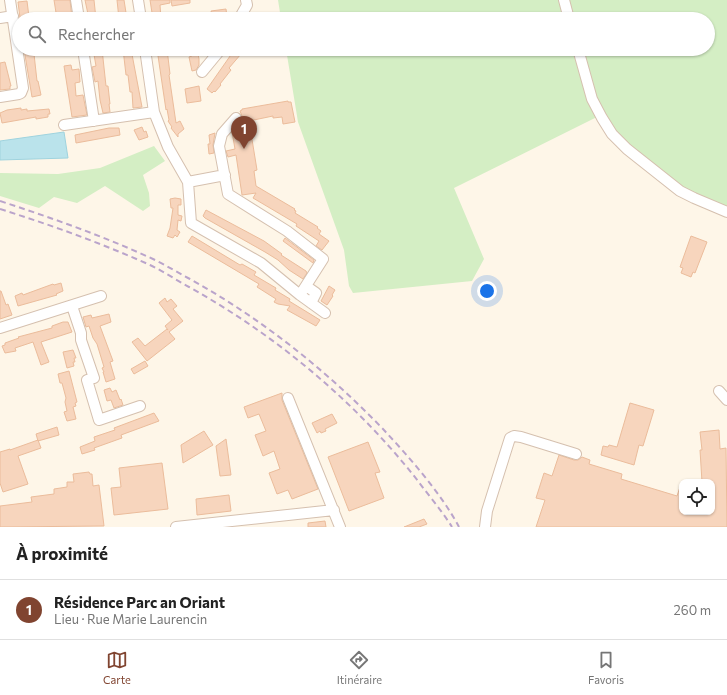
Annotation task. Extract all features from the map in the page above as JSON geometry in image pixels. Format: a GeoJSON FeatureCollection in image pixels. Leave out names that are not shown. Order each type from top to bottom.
{"type":"FeatureCollection","features":[{"type":"Feature","properties":{"kind":"street"},"geometry":{"type":"LineString","coordinates":[[10,0],[12,12]]}},
{"type":"Feature","properties":{"kind":"street"},"geometry":{"type":"LineString","coordinates":[[76,0],[78,12]]}},
{"type":"Feature","properties":{"kind":"street"},"geometry":{"type":"LineString","coordinates":[[138,0],[140,12]]}},
{"type":"Feature","properties":{"kind":"street"},"geometry":{"type":"LineString","coordinates":[[243,12],[247,4],[246,0]]}},
{"type":"Feature","properties":{"kind":"street"},"geometry":{"type":"LineString","coordinates":[[564,0],[568,12]]}},
{"type":"Feature","properties":{"kind":"street"},"geometry":{"type":"LineString","coordinates":[[0,18],[12,16]]}},
{"type":"Feature","properties":{"kind":"street"},"geometry":{"type":"LineString","coordinates":[[0,97],[21,93],[23,88],[19,56]]}},
{"type":"Feature","properties":{"kind":"street"},"geometry":{"type":"LineString","coordinates":[[84,56],[94,120]]}},
{"type":"Feature","properties":{"kind":"street"},"geometry":{"type":"LineString","coordinates":[[146,56],[154,112],[168,147],[188,182],[191,223],[261,263],[300,291],[316,293],[311,303],[325,313]]}},
{"type":"Feature","properties":{"kind":"street"},"geometry":{"type":"LineString","coordinates":[[202,72],[214,56]]}},
{"type":"Feature","properties":{"kind":"street"},"geometry":{"type":"LineString","coordinates":[[580,56],[592,99],[612,134],[627,150],[680,191],[727,212]]}},
{"type":"Feature","properties":{"kind":"street"},"geometry":{"type":"LineString","coordinates":[[64,125],[154,112]]}},
{"type":"Feature","properties":{"kind":"street"},"geometry":{"type":"LineString","coordinates":[[236,118],[222,134],[219,146],[228,194],[287,231],[322,260],[300,291]]}},
{"type":"Feature","properties":{"kind":"street"},"geometry":{"type":"LineString","coordinates":[[188,182],[225,175]]}},
{"type":"Feature","properties":{"kind":"street"},"geometry":{"type":"LineString","coordinates":[[0,328],[101,296]]}},
{"type":"Feature","properties":{"kind":"street"},"geometry":{"type":"LineString","coordinates":[[72,306],[81,333],[81,340],[94,378],[87,380],[99,420],[140,406]]}},
{"type":"Feature","properties":{"kind":"street"},"geometry":{"type":"LineString","coordinates":[[719,391],[727,400]]}},
{"type":"Feature","properties":{"kind":"street"},"geometry":{"type":"LineString","coordinates":[[288,398],[340,527]]}},
{"type":"Feature","properties":{"kind":"street"},"geometry":{"type":"LineString","coordinates":[[485,527],[485,518],[510,438],[514,436],[521,437],[576,454]]}},
{"type":"Feature","properties":{"kind":"street"},"geometry":{"type":"LineString","coordinates":[[176,527],[334,510]]}},
{"type":"Feature","properties":{"kind":"green space"},"geometry":{"type":"Polygon","coordinates":[[[278,0],[727,0],[727,209],[707,201],[669,180],[614,132],[605,113],[454,188],[484,259],[472,281],[353,293],[349,286],[344,250],[298,122],[287,56],[715,56],[715,12],[280,12],[278,0]]]}},
{"type":"Feature","properties":{"kind":"green space"},"geometry":{"type":"Polygon","coordinates":[[[154,146],[165,161],[143,175],[149,193],[150,206],[143,211],[105,186],[77,203],[54,197],[39,208],[0,196],[0,173],[58,174],[100,168],[154,146]]]}},
{"type":"Feature","properties":{"kind":"water"},"geometry":{"type":"Polygon","coordinates":[[[64,132],[68,158],[0,160],[0,141],[64,132]]]}},
{"type":"Feature","properties":{"kind":"building"},"geometry":{"type":"Polygon","coordinates":[[[54,0],[70,0],[71,12],[56,12],[54,0]]]}},
{"type":"Feature","properties":{"kind":"building"},"geometry":{"type":"Polygon","coordinates":[[[85,0],[94,0],[95,12],[88,12],[85,0]]]}},
{"type":"Feature","properties":{"kind":"building"},"geometry":{"type":"Polygon","coordinates":[[[117,0],[124,0],[126,12],[118,12],[117,0]]]}},
{"type":"Feature","properties":{"kind":"building"},"geometry":{"type":"Polygon","coordinates":[[[150,0],[170,0],[170,3],[160,5],[160,12],[152,12],[150,0]]]}},
{"type":"Feature","properties":{"kind":"building"},"geometry":{"type":"Polygon","coordinates":[[[171,0],[190,0],[190,3],[172,6],[171,0]]]}},
{"type":"Feature","properties":{"kind":"building"},"geometry":{"type":"Polygon","coordinates":[[[27,1],[28,12],[19,12],[18,2],[27,1]]]}},
{"type":"Feature","properties":{"kind":"building"},"geometry":{"type":"Polygon","coordinates":[[[226,9],[226,12],[211,12],[226,9]]]}},
{"type":"Feature","properties":{"kind":"building"},"geometry":{"type":"Polygon","coordinates":[[[25,56],[34,56],[37,81],[41,95],[32,97],[25,56]]]}},
{"type":"Feature","properties":{"kind":"building"},"geometry":{"type":"Polygon","coordinates":[[[94,56],[103,56],[106,86],[108,86],[110,112],[103,113],[98,81],[95,82],[92,67],[96,66],[94,56]]]}},
{"type":"Feature","properties":{"kind":"building"},"geometry":{"type":"Polygon","coordinates":[[[124,56],[132,56],[142,107],[133,108],[132,92],[130,92],[128,75],[126,75],[124,56]]]}},
{"type":"Feature","properties":{"kind":"building"},"geometry":{"type":"Polygon","coordinates":[[[158,56],[168,56],[176,123],[180,121],[184,129],[178,134],[178,137],[171,128],[172,127],[168,121],[167,109],[166,110],[158,56]]]}},
{"type":"Feature","properties":{"kind":"building"},"geometry":{"type":"Polygon","coordinates":[[[198,56],[199,65],[196,70],[192,71],[189,57],[198,56]]]}},
{"type":"Feature","properties":{"kind":"building"},"geometry":{"type":"Polygon","coordinates":[[[230,56],[239,56],[229,68],[231,70],[215,92],[214,91],[212,93],[207,89],[230,56]]]}},
{"type":"Feature","properties":{"kind":"building"},"geometry":{"type":"Polygon","coordinates":[[[5,62],[11,86],[10,89],[0,90],[0,63],[5,62]]]}},
{"type":"Feature","properties":{"kind":"building"},"geometry":{"type":"Polygon","coordinates":[[[71,65],[72,70],[79,69],[80,82],[75,83],[76,96],[83,95],[87,115],[72,117],[64,66],[71,65]]]}},
{"type":"Feature","properties":{"kind":"building"},"geometry":{"type":"Polygon","coordinates":[[[199,86],[201,101],[187,103],[185,89],[199,86]]]}},
{"type":"Feature","properties":{"kind":"building"},"geometry":{"type":"Polygon","coordinates":[[[288,101],[291,102],[295,122],[283,124],[282,117],[273,118],[273,116],[249,121],[257,170],[254,171],[256,186],[295,209],[295,213],[318,227],[317,228],[321,231],[319,234],[329,241],[322,250],[316,246],[319,241],[296,226],[297,224],[253,198],[256,193],[242,195],[236,155],[228,157],[226,151],[235,149],[232,132],[237,126],[243,125],[240,111],[242,109],[288,101]]]}},
{"type":"Feature","properties":{"kind":"building"},"geometry":{"type":"Polygon","coordinates":[[[21,108],[21,110],[27,109],[27,111],[49,109],[50,114],[48,114],[48,117],[36,119],[36,117],[2,123],[0,113],[7,110],[21,108]]]}},
{"type":"Feature","properties":{"kind":"building"},"geometry":{"type":"Polygon","coordinates":[[[142,127],[144,132],[146,131],[148,137],[139,140],[134,130],[142,127]]]}},
{"type":"Feature","properties":{"kind":"building"},"geometry":{"type":"Polygon","coordinates":[[[109,128],[119,128],[120,135],[76,143],[75,135],[109,128]]]}},
{"type":"Feature","properties":{"kind":"building"},"geometry":{"type":"Polygon","coordinates":[[[215,133],[213,145],[214,153],[209,154],[209,135],[215,133]]]}},
{"type":"Feature","properties":{"kind":"building"},"geometry":{"type":"Polygon","coordinates":[[[170,199],[181,199],[181,205],[178,205],[178,215],[182,216],[181,221],[178,220],[177,230],[180,232],[177,237],[175,235],[173,238],[167,236],[170,228],[173,208],[171,208],[170,199]]]}},
{"type":"Feature","properties":{"kind":"building"},"geometry":{"type":"Polygon","coordinates":[[[206,210],[264,241],[282,254],[281,255],[306,271],[307,273],[303,279],[289,270],[278,260],[205,218],[203,216],[206,210]]]}},
{"type":"Feature","properties":{"kind":"building"},"geometry":{"type":"Polygon","coordinates":[[[192,236],[240,265],[242,264],[256,272],[254,275],[276,288],[275,290],[290,299],[289,301],[320,320],[316,326],[287,310],[290,306],[274,302],[276,299],[257,287],[259,284],[188,242],[192,236]]]}},
{"type":"Feature","properties":{"kind":"building"},"geometry":{"type":"Polygon","coordinates":[[[691,236],[707,242],[695,273],[693,272],[691,277],[681,273],[683,268],[680,267],[691,236]]]}},
{"type":"Feature","properties":{"kind":"building"},"geometry":{"type":"Polygon","coordinates":[[[285,238],[314,260],[313,263],[283,241],[285,238]]]}},
{"type":"Feature","properties":{"kind":"building"},"geometry":{"type":"Polygon","coordinates":[[[61,283],[63,291],[56,294],[57,295],[18,306],[15,296],[22,293],[23,295],[53,284],[61,283]]]}},
{"type":"Feature","properties":{"kind":"building"},"geometry":{"type":"Polygon","coordinates":[[[329,286],[335,290],[327,305],[321,301],[329,286]]]}},
{"type":"Feature","properties":{"kind":"building"},"geometry":{"type":"Polygon","coordinates":[[[0,291],[6,305],[8,304],[12,315],[0,319],[0,291]]]}},
{"type":"Feature","properties":{"kind":"building"},"geometry":{"type":"Polygon","coordinates":[[[165,298],[167,302],[171,299],[177,306],[173,309],[183,321],[169,332],[175,339],[147,361],[132,342],[138,338],[145,346],[167,329],[168,330],[165,326],[172,320],[159,303],[165,298]]]}},
{"type":"Feature","properties":{"kind":"building"},"geometry":{"type":"Polygon","coordinates":[[[109,314],[111,322],[100,326],[113,361],[110,362],[115,379],[106,382],[102,368],[104,367],[97,344],[93,338],[89,326],[86,327],[83,317],[91,315],[92,318],[109,314]]]}},
{"type":"Feature","properties":{"kind":"building"},"geometry":{"type":"Polygon","coordinates":[[[63,322],[68,322],[72,332],[41,342],[49,362],[41,365],[33,342],[15,348],[16,351],[5,353],[2,346],[5,345],[5,343],[19,338],[18,337],[52,328],[52,326],[63,322]]]}},
{"type":"Feature","properties":{"kind":"building"},"geometry":{"type":"Polygon","coordinates":[[[73,350],[76,358],[74,358],[75,362],[73,362],[74,366],[67,368],[63,352],[73,350]]]}},
{"type":"Feature","properties":{"kind":"building"},"geometry":{"type":"Polygon","coordinates":[[[145,361],[148,366],[134,374],[131,369],[145,361]]]}},
{"type":"Feature","properties":{"kind":"building"},"geometry":{"type":"Polygon","coordinates":[[[69,371],[77,402],[75,403],[76,406],[73,407],[76,419],[67,421],[64,412],[67,411],[65,402],[66,398],[58,374],[69,371]]]}},
{"type":"Feature","properties":{"kind":"building"},"geometry":{"type":"Polygon","coordinates":[[[110,388],[112,392],[116,390],[123,405],[114,408],[111,400],[107,401],[104,390],[110,388]]]}},
{"type":"Feature","properties":{"kind":"building"},"geometry":{"type":"Polygon","coordinates":[[[282,393],[282,400],[318,489],[292,499],[288,490],[277,494],[269,473],[280,469],[274,451],[263,456],[255,435],[266,431],[259,414],[248,418],[244,407],[282,393]]]}},
{"type":"Feature","properties":{"kind":"building"},"geometry":{"type":"Polygon","coordinates":[[[630,403],[654,410],[643,446],[639,445],[634,465],[601,455],[603,446],[608,447],[609,445],[617,447],[630,403]]]}},
{"type":"Feature","properties":{"kind":"building"},"geometry":{"type":"Polygon","coordinates":[[[154,413],[159,421],[121,435],[122,438],[82,454],[80,447],[95,441],[94,437],[115,430],[114,428],[154,413]]]}},
{"type":"Feature","properties":{"kind":"building"},"geometry":{"type":"Polygon","coordinates":[[[332,414],[337,423],[325,429],[326,431],[321,433],[320,431],[317,433],[312,423],[332,414]]]}},
{"type":"Feature","properties":{"kind":"building"},"geometry":{"type":"Polygon","coordinates":[[[57,427],[59,435],[38,441],[36,434],[57,427]]]}},
{"type":"Feature","properties":{"kind":"building"},"geometry":{"type":"Polygon","coordinates":[[[719,430],[720,449],[726,448],[727,527],[536,527],[545,500],[536,498],[544,473],[552,476],[559,455],[574,460],[578,460],[582,457],[590,460],[589,464],[622,474],[621,479],[677,496],[679,490],[679,515],[715,515],[715,479],[702,479],[700,450],[702,450],[700,432],[719,430]]]}},
{"type":"Feature","properties":{"kind":"building"},"geometry":{"type":"Polygon","coordinates":[[[204,431],[213,445],[183,463],[181,445],[204,431]]]}},
{"type":"Feature","properties":{"kind":"building"},"geometry":{"type":"Polygon","coordinates":[[[226,439],[231,475],[220,476],[216,446],[226,439]]]}},
{"type":"Feature","properties":{"kind":"building"},"geometry":{"type":"Polygon","coordinates":[[[38,440],[41,448],[18,456],[28,484],[3,492],[0,483],[0,452],[38,440]]]}},
{"type":"Feature","properties":{"kind":"building"},"geometry":{"type":"Polygon","coordinates":[[[368,442],[380,472],[375,473],[384,498],[349,511],[328,457],[368,442]]]}},
{"type":"Feature","properties":{"kind":"building"},"geometry":{"type":"Polygon","coordinates":[[[162,463],[168,509],[114,515],[111,488],[121,487],[119,468],[162,463]]]}},
{"type":"Feature","properties":{"kind":"building"},"geometry":{"type":"Polygon","coordinates":[[[89,472],[92,474],[93,486],[99,485],[104,526],[0,527],[0,506],[32,502],[31,497],[54,494],[54,489],[67,487],[67,482],[74,482],[73,474],[89,472]]]}},
{"type":"Feature","properties":{"kind":"building"},"geometry":{"type":"Polygon","coordinates":[[[229,495],[231,511],[197,515],[196,499],[229,495]]]}},
{"type":"Feature","properties":{"kind":"building"},"geometry":{"type":"Polygon","coordinates":[[[424,519],[427,524],[419,527],[404,527],[424,519]]]}},
{"type":"Feature","properties":{"kind":"building"},"geometry":{"type":"Polygon","coordinates":[[[325,521],[326,527],[308,527],[308,523],[325,521]]]}},
{"type":"Feature","properties":{"kind":"railway"},"geometry":{"type":"LineString","coordinates":[[0,201],[77,228],[153,259],[217,295],[268,328],[339,386],[383,429],[414,463],[434,488],[459,527]]}},
{"type":"Feature","properties":{"kind":"railway"},"geometry":{"type":"LineString","coordinates":[[0,209],[76,235],[150,265],[222,306],[253,327],[284,349],[313,373],[342,398],[368,424],[418,481],[452,527]]}},
{"type":"Feature","properties":{"kind":"place","name":"Résidence Parc an Oriant"},"geometry":{"type":"Point","coordinates":[244,149]}}]}
